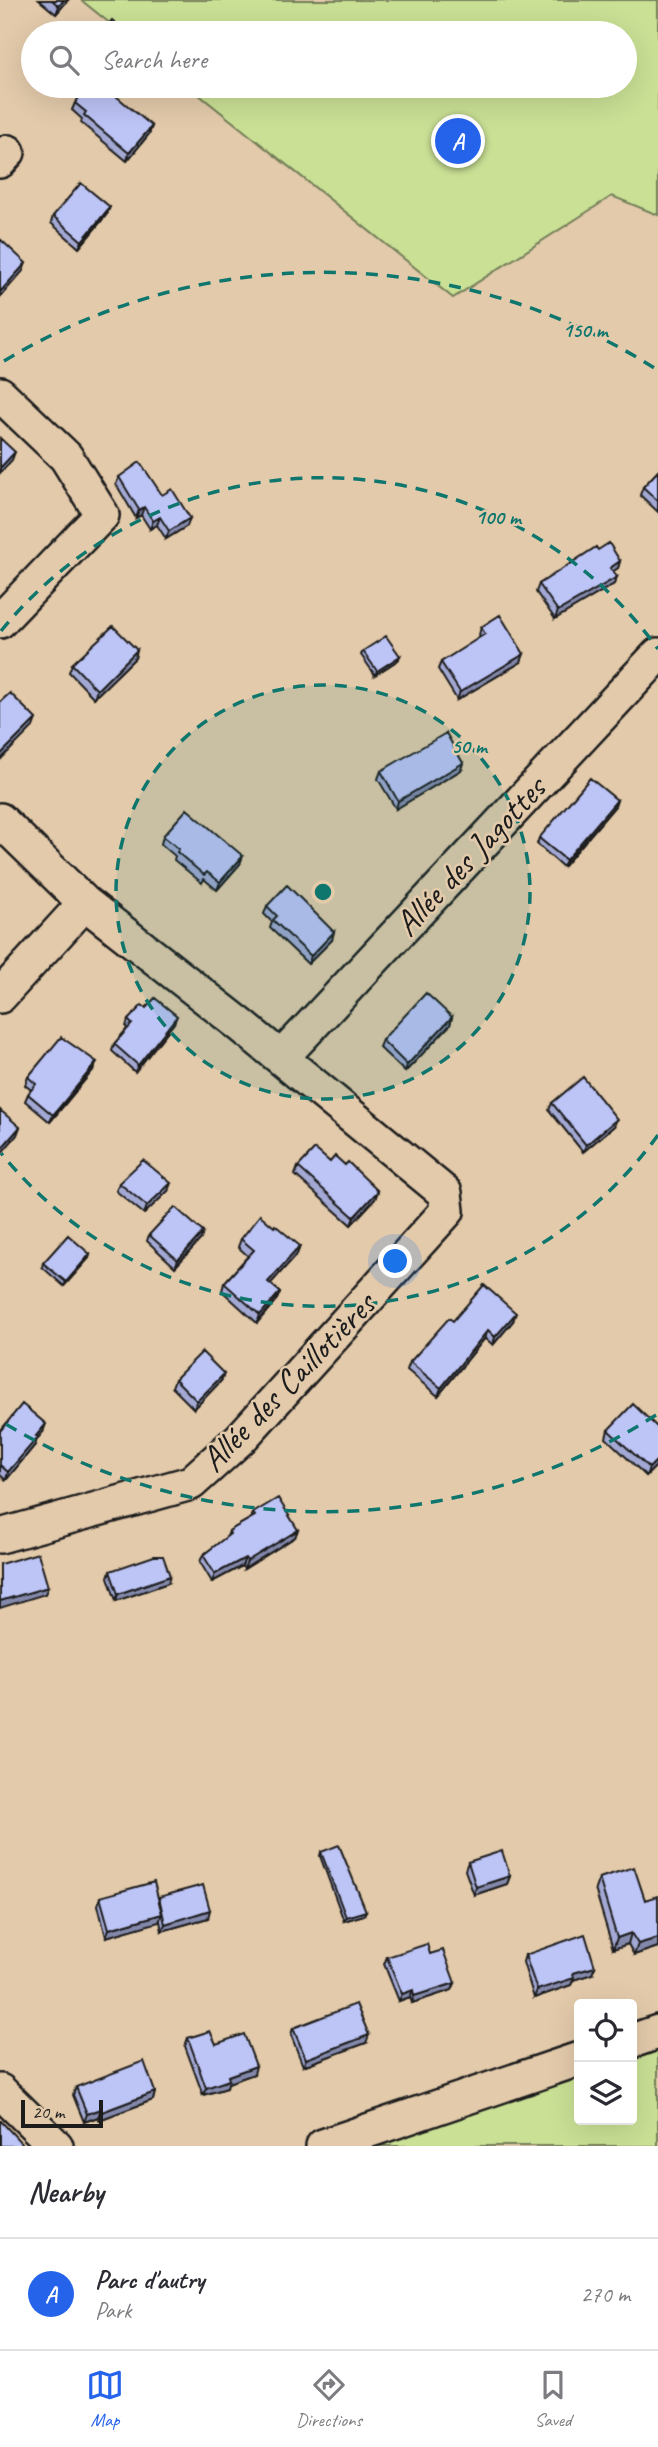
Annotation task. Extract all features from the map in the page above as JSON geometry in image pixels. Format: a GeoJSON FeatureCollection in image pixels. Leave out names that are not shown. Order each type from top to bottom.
{"type":"FeatureCollection","features":[{"type":"Feature","properties":{"kind":"street"},"geometry":{"type":"LineString","coordinates":[[0,394],[66,457],[102,515],[0,621]]}},
{"type":"Feature","properties":{"kind":"street","name":"Allée des Jagottes"},"geometry":{"type":"LineString","coordinates":[[281,1058],[658,655]]}},
{"type":"Feature","properties":{"kind":"street","name":"Allée des Caillotières"},"geometry":{"type":"LineString","coordinates":[[0,820],[85,903],[281,1058],[445,1193],[447,1211],[241,1438],[191,1483],[0,1536]]}},
{"type":"Feature","properties":{"kind":"street"},"geometry":{"type":"LineString","coordinates":[[0,996],[85,903]]}},
{"type":"Feature","properties":{"kind":"street"},"geometry":{"type":"LineString","coordinates":[[637,2039],[658,2032]]}},
{"type":"Feature","properties":{"kind":"street"},"geometry":{"type":"LineString","coordinates":[[323,2146],[574,2061]]}},
{"type":"Feature","properties":{"kind":"street"},"geometry":{"type":"LineString","coordinates":[[0,2091],[56,2146]]}},
{"type":"Feature","properties":{"kind":"green space"},"geometry":{"type":"Polygon","coordinates":[[[81,0],[658,0],[658,215],[612,196],[453,298],[203,98],[637,98],[637,21],[107,21],[81,0]]]}},
{"type":"Feature","properties":{"kind":"green space"},"geometry":{"type":"Polygon","coordinates":[[[658,2038],[658,2146],[317,2146],[574,2064],[574,2125],[637,2125],[637,2044],[658,2038]]]}},
{"type":"Feature","properties":{"kind":"building"},"geometry":{"type":"Polygon","coordinates":[[[52,0],[64,0],[59,6],[52,0]]]}},
{"type":"Feature","properties":{"kind":"building"},"geometry":{"type":"Polygon","coordinates":[[[79,98],[118,98],[152,126],[129,153],[84,115],[86,112],[75,103],[79,98]]]}},
{"type":"Feature","properties":{"kind":"building"},"geometry":{"type":"Polygon","coordinates":[[[81,183],[110,207],[82,241],[53,216],[81,183]]]}},
{"type":"Feature","properties":{"kind":"building"},"geometry":{"type":"Polygon","coordinates":[[[0,239],[26,263],[0,292],[0,239]]]}},
{"type":"Feature","properties":{"kind":"building"},"geometry":{"type":"Polygon","coordinates":[[[0,438],[15,452],[0,468],[0,438]]]}},
{"type":"Feature","properties":{"kind":"building"},"geometry":{"type":"Polygon","coordinates":[[[140,462],[162,495],[172,489],[190,518],[169,531],[160,517],[153,521],[144,507],[139,510],[119,477],[140,462]]]}},
{"type":"Feature","properties":{"kind":"building"},"geometry":{"type":"Polygon","coordinates":[[[658,471],[658,501],[643,487],[658,471]]]}},
{"type":"Feature","properties":{"kind":"building"},"geometry":{"type":"Polygon","coordinates":[[[609,543],[620,561],[610,568],[617,577],[558,611],[539,584],[596,547],[598,550],[609,543]]]}},
{"type":"Feature","properties":{"kind":"building"},"geometry":{"type":"Polygon","coordinates":[[[500,615],[524,654],[460,692],[441,662],[485,634],[481,627],[500,615]]]}},
{"type":"Feature","properties":{"kind":"building"},"geometry":{"type":"Polygon","coordinates":[[[113,626],[137,650],[97,690],[72,664],[113,626]]]}},
{"type":"Feature","properties":{"kind":"building"},"geometry":{"type":"Polygon","coordinates":[[[386,636],[400,656],[377,671],[363,651],[386,636]]]}},
{"type":"Feature","properties":{"kind":"building"},"geometry":{"type":"Polygon","coordinates":[[[10,693],[36,719],[0,755],[0,702],[10,693]]]}},
{"type":"Feature","properties":{"kind":"building"},"geometry":{"type":"Polygon","coordinates":[[[446,733],[463,763],[398,801],[381,771],[446,733]]]}},
{"type":"Feature","properties":{"kind":"building"},"geometry":{"type":"Polygon","coordinates":[[[590,778],[617,800],[566,860],[539,838],[590,778]]]}},
{"type":"Feature","properties":{"kind":"building"},"geometry":{"type":"Polygon","coordinates":[[[187,809],[243,856],[220,882],[207,872],[204,875],[163,836],[187,809]]]}},
{"type":"Feature","properties":{"kind":"building"},"geometry":{"type":"Polygon","coordinates":[[[287,885],[334,932],[311,956],[273,920],[277,916],[267,906],[287,885]]]}},
{"type":"Feature","properties":{"kind":"building"},"geometry":{"type":"Polygon","coordinates":[[[426,993],[452,1017],[407,1065],[382,1040],[426,993]]]}},
{"type":"Feature","properties":{"kind":"building"},"geometry":{"type":"Polygon","coordinates":[[[155,998],[177,1016],[138,1065],[114,1044],[132,1024],[128,1020],[142,1005],[146,1008],[155,998]]]}},
{"type":"Feature","properties":{"kind":"building"},"geometry":{"type":"Polygon","coordinates":[[[61,1037],[97,1062],[53,1115],[28,1094],[36,1084],[28,1077],[61,1037]]]}},
{"type":"Feature","properties":{"kind":"building"},"geometry":{"type":"Polygon","coordinates":[[[583,1077],[617,1119],[586,1145],[552,1103],[583,1077]]]}},
{"type":"Feature","properties":{"kind":"building"},"geometry":{"type":"Polygon","coordinates":[[[0,1110],[20,1127],[0,1150],[0,1110]]]}},
{"type":"Feature","properties":{"kind":"building"},"geometry":{"type":"Polygon","coordinates":[[[315,1149],[330,1162],[335,1156],[345,1165],[348,1162],[378,1191],[354,1217],[298,1167],[315,1149]]]}},
{"type":"Feature","properties":{"kind":"building"},"geometry":{"type":"Polygon","coordinates":[[[143,1160],[171,1183],[147,1206],[119,1183],[143,1160]]]}},
{"type":"Feature","properties":{"kind":"building"},"geometry":{"type":"Polygon","coordinates":[[[175,1207],[203,1232],[178,1260],[149,1235],[175,1207]]]}},
{"type":"Feature","properties":{"kind":"building"},"geometry":{"type":"Polygon","coordinates":[[[260,1215],[300,1246],[268,1282],[280,1292],[260,1315],[224,1283],[254,1250],[241,1239],[260,1215]]]}},
{"type":"Feature","properties":{"kind":"building"},"geometry":{"type":"Polygon","coordinates":[[[68,1235],[90,1254],[66,1282],[43,1263],[68,1235]]]}},
{"type":"Feature","properties":{"kind":"building"},"geometry":{"type":"Polygon","coordinates":[[[484,1285],[516,1313],[495,1337],[488,1330],[441,1388],[410,1362],[449,1318],[453,1321],[484,1285]]]}},
{"type":"Feature","properties":{"kind":"building"},"geometry":{"type":"Polygon","coordinates":[[[202,1352],[224,1374],[197,1401],[175,1379],[202,1352]]]}},
{"type":"Feature","properties":{"kind":"building"},"geometry":{"type":"Polygon","coordinates":[[[22,1404],[46,1424],[8,1472],[0,1465],[0,1431],[22,1404]]]}},
{"type":"Feature","properties":{"kind":"building"},"geometry":{"type":"Polygon","coordinates":[[[633,1404],[658,1428],[658,1459],[649,1468],[608,1430],[633,1404]]]}},
{"type":"Feature","properties":{"kind":"building"},"geometry":{"type":"Polygon","coordinates":[[[278,1498],[298,1530],[247,1561],[245,1558],[215,1574],[203,1555],[230,1534],[229,1531],[278,1498]]]}},
{"type":"Feature","properties":{"kind":"building"},"geometry":{"type":"Polygon","coordinates":[[[38,1553],[48,1587],[0,1601],[0,1564],[38,1553]]]}},
{"type":"Feature","properties":{"kind":"building"},"geometry":{"type":"Polygon","coordinates":[[[154,1556],[163,1556],[170,1576],[118,1594],[110,1571],[154,1556]]]}},
{"type":"Feature","properties":{"kind":"building"},"geometry":{"type":"Polygon","coordinates":[[[339,1845],[366,1911],[346,1917],[321,1852],[339,1845]]]}},
{"type":"Feature","properties":{"kind":"building"},"geometry":{"type":"Polygon","coordinates":[[[502,1851],[510,1876],[476,1887],[468,1862],[502,1851]]]}},
{"type":"Feature","properties":{"kind":"building"},"geometry":{"type":"Polygon","coordinates":[[[634,1867],[645,1900],[658,1896],[658,1938],[638,1944],[631,1933],[617,1938],[599,1878],[634,1867]]]}},
{"type":"Feature","properties":{"kind":"building"},"geometry":{"type":"Polygon","coordinates":[[[154,1882],[162,1914],[109,1929],[100,1897],[154,1882]]]}},
{"type":"Feature","properties":{"kind":"building"},"geometry":{"type":"Polygon","coordinates":[[[203,1885],[210,1910],[165,1924],[159,1897],[203,1885]]]}},
{"type":"Feature","properties":{"kind":"building"},"geometry":{"type":"Polygon","coordinates":[[[585,1934],[595,1967],[573,1973],[574,1978],[537,1990],[525,1955],[585,1934]]]}},
{"type":"Feature","properties":{"kind":"building"},"geometry":{"type":"Polygon","coordinates":[[[427,1944],[430,1954],[443,1950],[455,1983],[414,1996],[413,1990],[402,1994],[387,1957],[427,1944]]]}},
{"type":"Feature","properties":{"kind":"building"},"geometry":{"type":"Polygon","coordinates":[[[356,2004],[369,2035],[306,2059],[293,2028],[356,2004]]]}},
{"type":"Feature","properties":{"kind":"building"},"geometry":{"type":"Polygon","coordinates":[[[210,2031],[216,2044],[244,2034],[256,2066],[228,2076],[229,2080],[206,2088],[188,2038],[210,2031]]]}},
{"type":"Feature","properties":{"kind":"building"},"geometry":{"type":"Polygon","coordinates":[[[144,2061],[155,2092],[102,2112],[101,2109],[87,2114],[76,2087],[144,2061]]]}},
{"type":"Feature","properties":{"kind":"building"},"geometry":{"type":"Polygon","coordinates":[[[1,2121],[24,2146],[0,2146],[1,2121]]]}},
{"type":"Feature","properties":{"kind":"place","name":"Parc d'autry"},"geometry":{"type":"Point","coordinates":[458,141]}}]}
